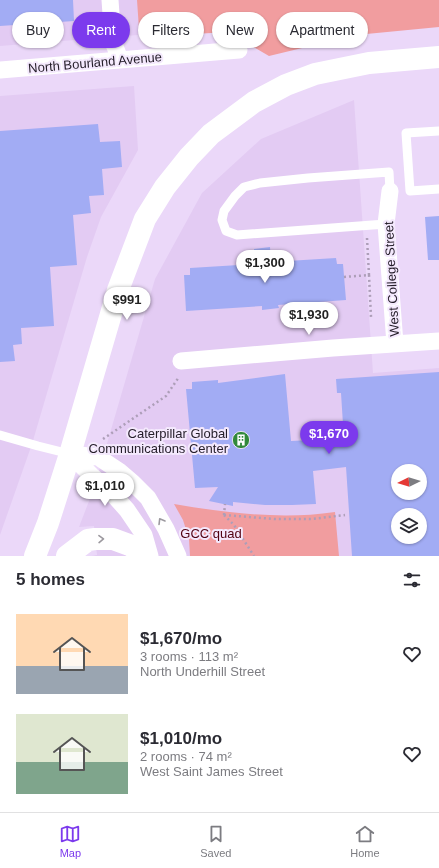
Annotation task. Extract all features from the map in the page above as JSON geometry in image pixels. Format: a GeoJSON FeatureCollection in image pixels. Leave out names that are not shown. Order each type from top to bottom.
{"type":"FeatureCollection","features":[{"type":"Feature","properties":{"kind":"main road"},"geometry":{"type":"LineString","coordinates":[[35,556],[48,523],[70,454],[118,290],[145,220],[165,187],[189,157],[211,134],[254,102],[286,85],[315,74],[369,63],[439,57]]}},
{"type":"Feature","properties":{"kind":"main road"},"geometry":{"type":"LineString","coordinates":[[67,556],[88,540],[95,539],[113,539],[132,546],[142,556]]}},
{"type":"Feature","properties":{"kind":"street"},"geometry":{"type":"LineString","coordinates":[[110,0],[113,42],[120,59]]}},
{"type":"Feature","properties":{"kind":"street","name":"North Bourland Avenue"},"geometry":{"type":"LineString","coordinates":[[0,70],[238,50]]}},
{"type":"Feature","properties":{"kind":"street","name":"West College Street"},"geometry":{"type":"LineString","coordinates":[[390,191],[386,224],[395,344]]}},
{"type":"Feature","properties":{"kind":"street"},"geometry":{"type":"LineString","coordinates":[[181,361],[439,341]]}},
{"type":"Feature","properties":{"kind":"street"},"geometry":{"type":"LineString","coordinates":[[70,454],[92,476],[110,491],[127,510],[144,535],[150,556]]}},
{"type":"Feature","properties":{"kind":"street"},"geometry":{"type":"LineString","coordinates":[[70,454],[98,457],[119,471],[133,483],[148,498],[166,529],[178,556]]}},
{"type":"Feature","properties":{"kind":"lane"},"geometry":{"type":"LineString","coordinates":[[439,131],[406,133],[410,191],[439,190]]}},
{"type":"Feature","properties":{"kind":"lane"},"geometry":{"type":"LineString","coordinates":[[386,224],[237,235],[226,231],[222,220],[224,211],[244,187],[260,183],[389,172],[390,191]]}},
{"type":"Feature","properties":{"kind":"lane"},"geometry":{"type":"LineString","coordinates":[[0,435],[70,454]]}},
{"type":"Feature","properties":{"kind":"path"},"geometry":{"type":"LineString","coordinates":[[366,225],[371,317]]}},
{"type":"Feature","properties":{"kind":"path"},"geometry":{"type":"LineString","coordinates":[[344,277],[369,275]]}},
{"type":"Feature","properties":{"kind":"path"},"geometry":{"type":"LineString","coordinates":[[103,439],[166,396],[180,376],[181,361]]}},
{"type":"Feature","properties":{"kind":"path"},"geometry":{"type":"LineString","coordinates":[[224,515],[225,504]]}},
{"type":"Feature","properties":{"kind":"path"},"geometry":{"type":"LineString","coordinates":[[224,515],[274,519],[312,519],[344,515]]}},
{"type":"Feature","properties":{"kind":"path"},"geometry":{"type":"LineString","coordinates":[[224,515],[234,525],[254,556]]}},
{"type":"Feature","properties":{"kind":"shaded area"},"geometry":{"type":"Polygon","coordinates":[[[0,0],[439,0],[439,11],[368,17],[368,12],[276,12],[276,24],[268,25],[268,12],[212,12],[212,29],[204,30],[204,12],[138,12],[138,35],[130,36],[130,12],[72,12],[72,40],[64,41],[64,12],[12,12],[12,45],[0,46],[0,0]]]}},
{"type":"Feature","properties":{"kind":"shaded area"},"geometry":{"type":"Polygon","coordinates":[[[134,86],[138,150],[101,217],[87,257],[32,444],[0,535],[0,96],[134,86]]]}},
{"type":"Feature","properties":{"kind":"shaded area"},"geometry":{"type":"Polygon","coordinates":[[[354,100],[373,373],[439,368],[439,556],[92,556],[97,555],[94,526],[79,527],[94,488],[155,279],[202,193],[261,139],[354,100]]]}},
{"type":"Feature","properties":{"kind":"green space"},"geometry":{"type":"Polygon","coordinates":[[[137,0],[439,0],[439,27],[368,34],[368,12],[276,12],[276,48],[302,48],[269,56],[255,48],[268,48],[268,12],[212,12],[212,33],[204,33],[204,12],[138,12],[138,14],[137,0]]]}},
{"type":"Feature","properties":{"kind":"green space","name":"GCC quad"},"geometry":{"type":"Polygon","coordinates":[[[174,504],[234,513],[254,514],[295,515],[335,512],[339,556],[190,556],[189,539],[183,520],[174,504]]]}},
{"type":"Feature","properties":{"kind":"building"},"geometry":{"type":"Polygon","coordinates":[[[0,0],[73,0],[72,21],[64,22],[64,12],[12,12],[12,25],[0,26],[0,0]]]}},
{"type":"Feature","properties":{"kind":"building"},"geometry":{"type":"Polygon","coordinates":[[[98,124],[100,142],[120,141],[122,167],[102,169],[104,195],[89,196],[91,213],[73,215],[77,265],[50,267],[54,326],[21,328],[22,344],[13,345],[15,361],[0,362],[0,131],[98,124]]]}},
{"type":"Feature","properties":{"kind":"building"},"geometry":{"type":"Polygon","coordinates":[[[439,216],[439,260],[428,260],[425,217],[439,216]]]}},
{"type":"Feature","properties":{"kind":"building"},"geometry":{"type":"Polygon","coordinates":[[[270,247],[271,262],[336,258],[337,264],[343,264],[346,300],[278,305],[279,308],[262,310],[262,306],[186,311],[184,275],[190,275],[190,268],[255,264],[254,249],[270,247]]]}},
{"type":"Feature","properties":{"kind":"building"},"geometry":{"type":"Polygon","coordinates":[[[439,372],[439,556],[352,556],[346,467],[313,471],[316,504],[265,505],[233,502],[233,506],[209,501],[218,487],[195,488],[186,389],[192,389],[192,382],[218,380],[218,383],[285,374],[291,441],[311,440],[311,443],[344,440],[341,393],[337,393],[336,379],[439,372]]]}},
{"type":"Feature","properties":{"kind":"place","name":"Caterpillar Global Communications Center"},"geometry":{"type":"Point","coordinates":[241,440]}}]}
